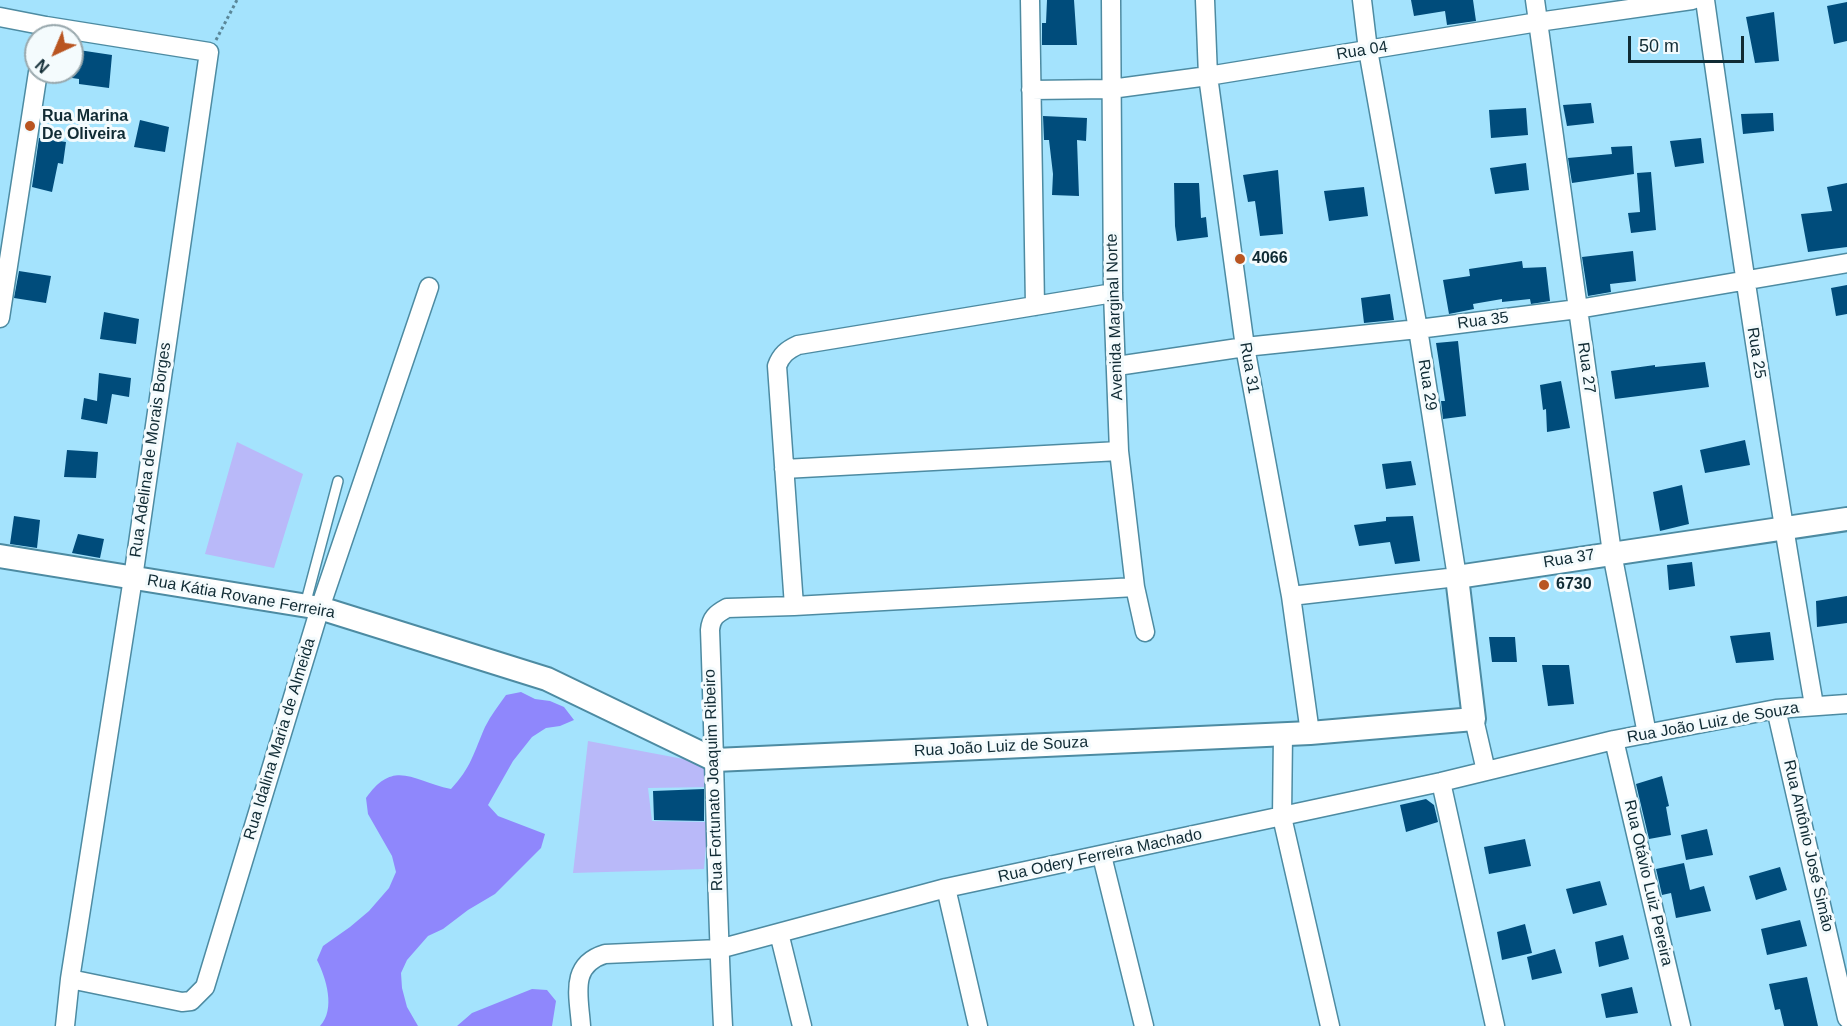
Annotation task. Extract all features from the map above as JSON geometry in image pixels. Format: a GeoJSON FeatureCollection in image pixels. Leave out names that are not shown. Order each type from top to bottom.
{"type":"FeatureCollection","features":[{"type":"Feature","properties":{"kind":"street"},"geometry":{"type":"LineString","coordinates":[[1030,0],[1035,306]]}},
{"type":"Feature","properties":{"kind":"street","name":"Avenida Marginal Norte"},"geometry":{"type":"LineString","coordinates":[[1111,0],[1113,293],[1119,451],[1135,587],[1145,632]]}},
{"type":"Feature","properties":{"kind":"street","name":"Rua 31"},"geometry":{"type":"LineString","coordinates":[[1205,0],[1208,76],[1245,347],[1291,596],[1310,733]]}},
{"type":"Feature","properties":{"kind":"street","name":"Rua 29"},"geometry":{"type":"LineString","coordinates":[[1362,0],[1368,50],[1418,329],[1458,577],[1474,719],[1486,771]]}},
{"type":"Feature","properties":{"kind":"street","name":"Rua 27"},"geometry":{"type":"LineString","coordinates":[[1535,0],[1612,553],[1647,734]]}},
{"type":"Feature","properties":{"kind":"street","name":"Rua 04"},"geometry":{"type":"LineString","coordinates":[[1031,90],[1111,89],[1208,76],[1538,22],[1692,0]]}},
{"type":"Feature","properties":{"kind":"street","name":"Rua 25"},"geometry":{"type":"LineString","coordinates":[[1705,0],[1783,528],[1814,705]]}},
{"type":"Feature","properties":{"kind":"street"},"geometry":{"type":"LineString","coordinates":[[0,17],[24,24]]}},
{"type":"Feature","properties":{"kind":"street"},"geometry":{"type":"LineString","coordinates":[[84,36],[209,52]]}},
{"type":"Feature","properties":{"kind":"street","name":"Rua Adelina de Morais Borges"},"geometry":{"type":"LineString","coordinates":[[65,1026],[209,52]]}},
{"type":"Feature","properties":{"kind":"street"},"geometry":{"type":"LineString","coordinates":[[0,318],[36,84]]}},
{"type":"Feature","properties":{"kind":"street","name":"Rua 35"},"geometry":{"type":"LineString","coordinates":[[1117,366],[1245,347],[1578,309],[1847,263]]}},
{"type":"Feature","properties":{"kind":"street","name":"Rua Idalina Maria de Almeida"},"geometry":{"type":"LineString","coordinates":[[70,980],[182,1002],[191,1001],[205,987],[312,607],[429,287]]}},
{"type":"Feature","properties":{"kind":"street"},"geometry":{"type":"LineString","coordinates":[[1113,293],[798,345],[780,357],[777,366],[794,606],[1135,587]]}},
{"type":"Feature","properties":{"kind":"street"},"geometry":{"type":"LineString","coordinates":[[784,469],[1119,451]]}},
{"type":"Feature","properties":{"kind":"street","name":"Rua 37"},"geometry":{"type":"LineString","coordinates":[[1291,596],[1458,577],[1847,519]]}},
{"type":"Feature","properties":{"kind":"street","name":"Rua Kátia Rovane Ferreira"},"geometry":{"type":"LineString","coordinates":[[0,555],[312,607],[547,679]]}},
{"type":"Feature","properties":{"kind":"street","name":"Rua Fortunato Joaquim Ribeiro"},"geometry":{"type":"LineString","coordinates":[[723,1026],[711,620],[718,613],[727,609],[794,606]]}},
{"type":"Feature","properties":{"kind":"street","name":"Rua João Luiz de Souza"},"geometry":{"type":"LineString","coordinates":[[547,679],[715,760],[1310,733],[1474,719]]}},
{"type":"Feature","properties":{"kind":"street","name":"Rua João Luiz de Souza"},"geometry":{"type":"LineString","coordinates":[[1614,740],[1776,708],[1847,704]]}},
{"type":"Feature","properties":{"kind":"street","name":"Rua Antônio José Simão"},"geometry":{"type":"LineString","coordinates":[[1776,708],[1847,1018]]}},
{"type":"Feature","properties":{"kind":"street"},"geometry":{"type":"LineString","coordinates":[[1283,734],[1282,817],[1330,1026]]}},
{"type":"Feature","properties":{"kind":"street","name":"Rua Odery Ferreira Machado"},"geometry":{"type":"LineString","coordinates":[[580,1026],[578,983],[580,972],[595,957],[605,954],[719,949],[946,888],[1441,782],[1614,740]]}},
{"type":"Feature","properties":{"kind":"street","name":"Rua Otávio Luiz Pereira"},"geometry":{"type":"LineString","coordinates":[[1614,740],[1681,1026]]}},
{"type":"Feature","properties":{"kind":"street"},"geometry":{"type":"LineString","coordinates":[[1441,782],[1495,1026]]}},
{"type":"Feature","properties":{"kind":"street"},"geometry":{"type":"LineString","coordinates":[[1102,856],[1144,1026]]}},
{"type":"Feature","properties":{"kind":"street"},"geometry":{"type":"LineString","coordinates":[[946,888],[978,1026]]}},
{"type":"Feature","properties":{"kind":"street"},"geometry":{"type":"LineString","coordinates":[[779,933],[802,1026]]}},
{"type":"Feature","properties":{"kind":"lane"},"geometry":{"type":"LineString","coordinates":[[312,607],[338,481]]}},
{"type":"Feature","properties":{"kind":"path"},"geometry":{"type":"LineString","coordinates":[[209,52],[237,0]]}},
{"type":"Feature","properties":{"kind":"shaded area"},"geometry":{"type":"Polygon","coordinates":[[[237,442],[303,474],[274,568],[205,554],[237,442]]]}},
{"type":"Feature","properties":{"kind":"shaded area"},"geometry":{"type":"Polygon","coordinates":[[[521,692],[535,699],[550,701],[564,707],[574,720],[560,726],[546,728],[532,737],[513,761],[488,805],[498,816],[545,834],[541,848],[495,894],[468,910],[443,929],[428,936],[407,960],[401,973],[402,988],[407,1007],[418,1026],[320,1026],[328,1011],[328,993],[317,960],[323,946],[369,911],[389,888],[396,872],[392,856],[368,814],[366,798],[376,786],[395,775],[415,778],[451,789],[468,767],[495,710],[506,695],[521,692]]]}},
{"type":"Feature","properties":{"kind":"shaded area"},"geometry":{"type":"Polygon","coordinates":[[[588,741],[710,764],[710,787],[648,788],[652,821],[708,822],[704,869],[573,873],[588,741]]]}},
{"type":"Feature","properties":{"kind":"shaded area"},"geometry":{"type":"Polygon","coordinates":[[[532,989],[547,990],[556,1001],[552,1026],[457,1026],[472,1013],[532,989]]]}},
{"type":"Feature","properties":{"kind":"building"},"geometry":{"type":"Polygon","coordinates":[[[1047,0],[1074,0],[1077,45],[1042,45],[1042,23],[1046,23],[1047,0]]]}},
{"type":"Feature","properties":{"kind":"building"},"geometry":{"type":"Polygon","coordinates":[[[1411,0],[1473,0],[1476,21],[1447,25],[1445,11],[1414,16],[1411,0]]]}},
{"type":"Feature","properties":{"kind":"building"},"geometry":{"type":"Polygon","coordinates":[[[1847,2],[1847,41],[1834,44],[1827,6],[1847,2]]]}},
{"type":"Feature","properties":{"kind":"building"},"geometry":{"type":"Polygon","coordinates":[[[1774,12],[1779,61],[1755,63],[1746,17],[1774,12]]]}},
{"type":"Feature","properties":{"kind":"building"},"geometry":{"type":"Polygon","coordinates":[[[84,51],[112,55],[109,88],[79,84],[84,84],[84,51]]]}},
{"type":"Feature","properties":{"kind":"building"},"geometry":{"type":"Polygon","coordinates":[[[1591,103],[1594,123],[1567,126],[1563,105],[1591,103]]]}},
{"type":"Feature","properties":{"kind":"building"},"geometry":{"type":"Polygon","coordinates":[[[1526,108],[1528,135],[1491,138],[1489,110],[1526,108]]]}},
{"type":"Feature","properties":{"kind":"building"},"geometry":{"type":"Polygon","coordinates":[[[1773,113],[1774,131],[1743,134],[1741,114],[1773,113]]]}},
{"type":"Feature","properties":{"kind":"building"},"geometry":{"type":"Polygon","coordinates":[[[1043,116],[1087,118],[1086,141],[1077,140],[1079,196],[1052,195],[1053,174],[1049,140],[1044,140],[1043,116]]]}},
{"type":"Feature","properties":{"kind":"building"},"geometry":{"type":"Polygon","coordinates":[[[140,120],[169,127],[165,152],[134,147],[140,120]]]}},
{"type":"Feature","properties":{"kind":"building"},"geometry":{"type":"Polygon","coordinates":[[[39,138],[66,142],[63,164],[58,163],[52,192],[32,187],[39,138]]]}},
{"type":"Feature","properties":{"kind":"building"},"geometry":{"type":"Polygon","coordinates":[[[1701,138],[1704,163],[1675,167],[1670,141],[1701,138]]]}},
{"type":"Feature","properties":{"kind":"building"},"geometry":{"type":"Polygon","coordinates":[[[1632,146],[1634,174],[1572,183],[1568,158],[1612,154],[1611,147],[1632,146]]]}},
{"type":"Feature","properties":{"kind":"building"},"geometry":{"type":"Polygon","coordinates":[[[1526,163],[1529,190],[1495,194],[1490,168],[1526,163]]]}},
{"type":"Feature","properties":{"kind":"building"},"geometry":{"type":"Polygon","coordinates":[[[1278,170],[1283,234],[1260,236],[1255,201],[1248,202],[1243,175],[1278,170]]]}},
{"type":"Feature","properties":{"kind":"building"},"geometry":{"type":"Polygon","coordinates":[[[1651,172],[1656,230],[1631,233],[1628,213],[1640,212],[1637,173],[1651,172]]]}},
{"type":"Feature","properties":{"kind":"building"},"geometry":{"type":"Polygon","coordinates":[[[1174,183],[1199,183],[1201,218],[1206,217],[1208,237],[1177,241],[1174,183]]]}},
{"type":"Feature","properties":{"kind":"building"},"geometry":{"type":"Polygon","coordinates":[[[1847,183],[1847,247],[1808,252],[1801,214],[1832,211],[1827,187],[1847,183]]]}},
{"type":"Feature","properties":{"kind":"building"},"geometry":{"type":"Polygon","coordinates":[[[1364,187],[1368,216],[1329,221],[1324,191],[1364,187]]]}},
{"type":"Feature","properties":{"kind":"building"},"geometry":{"type":"Polygon","coordinates":[[[1633,251],[1636,281],[1610,284],[1611,292],[1588,296],[1582,257],[1633,251]]]}},
{"type":"Feature","properties":{"kind":"building"},"geometry":{"type":"Polygon","coordinates":[[[1522,261],[1523,268],[1546,267],[1550,301],[1531,304],[1530,299],[1502,302],[1502,299],[1473,304],[1474,309],[1449,314],[1443,280],[1470,276],[1469,269],[1522,261]]]}},
{"type":"Feature","properties":{"kind":"building"},"geometry":{"type":"Polygon","coordinates":[[[19,271],[51,276],[46,303],[14,298],[19,271]]]}},
{"type":"Feature","properties":{"kind":"building"},"geometry":{"type":"Polygon","coordinates":[[[1847,285],[1847,314],[1836,316],[1831,288],[1847,285]]]}},
{"type":"Feature","properties":{"kind":"building"},"geometry":{"type":"Polygon","coordinates":[[[1390,294],[1394,320],[1364,323],[1361,298],[1390,294]]]}},
{"type":"Feature","properties":{"kind":"building"},"geometry":{"type":"Polygon","coordinates":[[[104,312],[139,319],[136,344],[100,339],[104,312]]]}},
{"type":"Feature","properties":{"kind":"building"},"geometry":{"type":"Polygon","coordinates":[[[1458,341],[1466,416],[1443,419],[1441,401],[1445,401],[1436,343],[1458,341]]]}},
{"type":"Feature","properties":{"kind":"building"},"geometry":{"type":"Polygon","coordinates":[[[1705,362],[1709,387],[1615,399],[1611,371],[1705,362]]]}},
{"type":"Feature","properties":{"kind":"building"},"geometry":{"type":"Polygon","coordinates":[[[99,373],[131,378],[129,397],[112,394],[107,424],[81,419],[84,398],[97,401],[99,373]]]}},
{"type":"Feature","properties":{"kind":"building"},"geometry":{"type":"Polygon","coordinates":[[[1561,381],[1570,428],[1547,432],[1546,409],[1543,410],[1540,385],[1561,381]]]}},
{"type":"Feature","properties":{"kind":"building"},"geometry":{"type":"Polygon","coordinates":[[[1745,440],[1750,465],[1705,473],[1700,450],[1745,440]]]}},
{"type":"Feature","properties":{"kind":"building"},"geometry":{"type":"Polygon","coordinates":[[[67,450],[98,452],[96,478],[64,477],[67,450]]]}},
{"type":"Feature","properties":{"kind":"building"},"geometry":{"type":"Polygon","coordinates":[[[1411,461],[1416,485],[1386,489],[1382,464],[1411,461]]]}},
{"type":"Feature","properties":{"kind":"building"},"geometry":{"type":"Polygon","coordinates":[[[1682,485],[1689,524],[1660,531],[1653,492],[1682,485]]]}},
{"type":"Feature","properties":{"kind":"building"},"geometry":{"type":"Polygon","coordinates":[[[14,516],[40,520],[37,548],[10,544],[14,516]]]}},
{"type":"Feature","properties":{"kind":"building"},"geometry":{"type":"Polygon","coordinates":[[[1413,516],[1420,561],[1395,564],[1390,542],[1359,546],[1354,525],[1386,521],[1386,517],[1413,516]]]}},
{"type":"Feature","properties":{"kind":"building"},"geometry":{"type":"Polygon","coordinates":[[[78,534],[104,539],[100,558],[72,553],[78,534]]]}},
{"type":"Feature","properties":{"kind":"building"},"geometry":{"type":"Polygon","coordinates":[[[1692,562],[1695,586],[1669,590],[1667,565],[1692,562]]]}},
{"type":"Feature","properties":{"kind":"building"},"geometry":{"type":"Polygon","coordinates":[[[1847,596],[1847,623],[1817,627],[1816,601],[1847,596]]]}},
{"type":"Feature","properties":{"kind":"building"},"geometry":{"type":"Polygon","coordinates":[[[1770,632],[1774,660],[1736,663],[1730,636],[1770,632]]]}},
{"type":"Feature","properties":{"kind":"building"},"geometry":{"type":"Polygon","coordinates":[[[1489,637],[1515,637],[1517,662],[1492,662],[1489,637]]]}},
{"type":"Feature","properties":{"kind":"building"},"geometry":{"type":"Polygon","coordinates":[[[1542,665],[1569,665],[1574,704],[1548,706],[1542,665]]]}},
{"type":"Feature","properties":{"kind":"building"},"geometry":{"type":"Polygon","coordinates":[[[1662,776],[1669,806],[1666,807],[1671,835],[1649,839],[1636,784],[1662,776]]]}},
{"type":"Feature","properties":{"kind":"building"},"geometry":{"type":"Polygon","coordinates":[[[704,789],[704,821],[654,820],[653,791],[704,789]]]}},
{"type":"Feature","properties":{"kind":"building"},"geometry":{"type":"Polygon","coordinates":[[[1426,799],[1434,805],[1438,822],[1406,832],[1400,805],[1426,799]]]}},
{"type":"Feature","properties":{"kind":"building"},"geometry":{"type":"Polygon","coordinates":[[[1707,829],[1713,855],[1686,860],[1681,835],[1707,829]]]}},
{"type":"Feature","properties":{"kind":"building"},"geometry":{"type":"Polygon","coordinates":[[[1525,839],[1531,866],[1489,874],[1484,847],[1525,839]]]}},
{"type":"Feature","properties":{"kind":"building"},"geometry":{"type":"Polygon","coordinates":[[[1684,863],[1690,890],[1704,886],[1711,911],[1676,918],[1671,893],[1662,895],[1656,869],[1684,863]]]}},
{"type":"Feature","properties":{"kind":"building"},"geometry":{"type":"Polygon","coordinates":[[[1780,867],[1787,890],[1756,900],[1749,876],[1780,867]]]}},
{"type":"Feature","properties":{"kind":"building"},"geometry":{"type":"Polygon","coordinates":[[[1600,881],[1607,905],[1573,914],[1566,889],[1600,881]]]}},
{"type":"Feature","properties":{"kind":"building"},"geometry":{"type":"Polygon","coordinates":[[[1800,920],[1807,946],[1767,955],[1761,929],[1800,920]]]}},
{"type":"Feature","properties":{"kind":"building"},"geometry":{"type":"Polygon","coordinates":[[[1525,924],[1532,953],[1502,960],[1497,932],[1525,924]]]}},
{"type":"Feature","properties":{"kind":"building"},"geometry":{"type":"Polygon","coordinates":[[[1623,935],[1629,959],[1599,967],[1595,942],[1623,935]]]}},
{"type":"Feature","properties":{"kind":"building"},"geometry":{"type":"Polygon","coordinates":[[[1555,949],[1562,973],[1532,980],[1527,957],[1555,949]]]}},
{"type":"Feature","properties":{"kind":"building"},"geometry":{"type":"Polygon","coordinates":[[[1807,977],[1818,1026],[1784,1026],[1780,1009],[1775,1010],[1769,984],[1807,977]]]}},
{"type":"Feature","properties":{"kind":"building"},"geometry":{"type":"Polygon","coordinates":[[[1632,987],[1638,1013],[1606,1018],[1601,994],[1632,987]]]}},
{"type":"Feature","properties":{"kind":"place","name":"Rua Marina De Oliveira"},"geometry":{"type":"Point","coordinates":[30,126]}},
{"type":"Feature","properties":{"kind":"place","name":"4066"},"geometry":{"type":"Point","coordinates":[1240,259]}},
{"type":"Feature","properties":{"kind":"place","name":"6730"},"geometry":{"type":"Point","coordinates":[1544,585]}}]}
